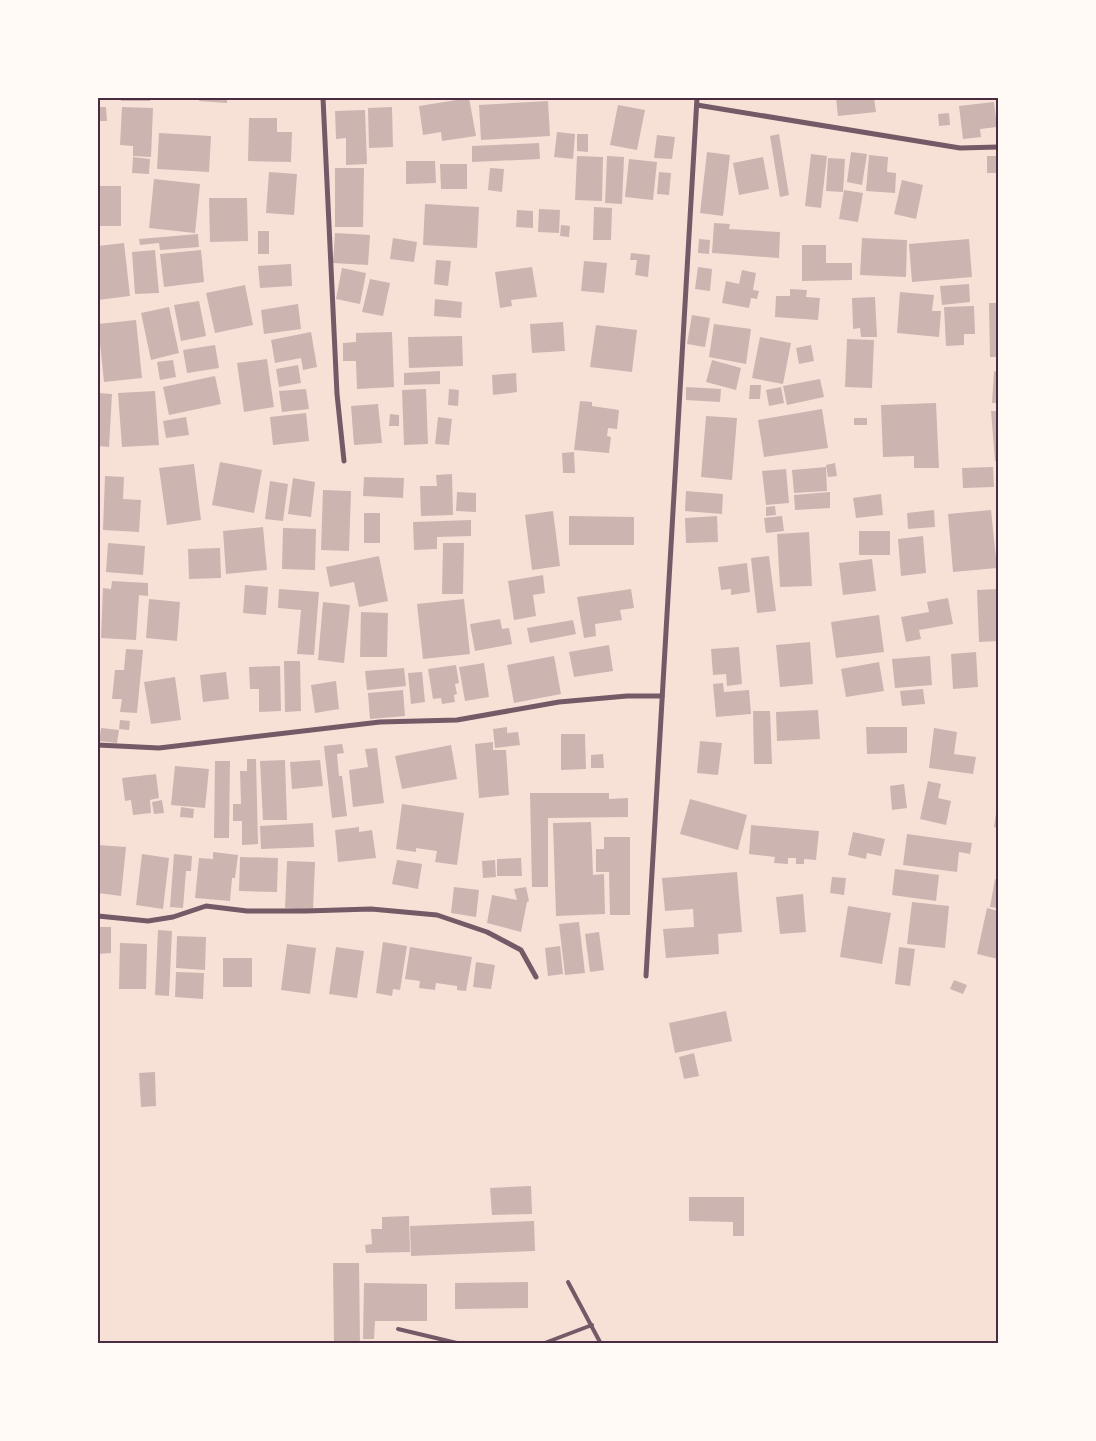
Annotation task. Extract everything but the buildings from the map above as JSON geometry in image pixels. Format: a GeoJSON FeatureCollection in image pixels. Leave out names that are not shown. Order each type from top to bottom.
{"type":"FeatureCollection","features":[{"type":"Feature","properties":{"kind":"street"},"geometry":{"type":"LineString","coordinates":[[323,98],[337,394],[344,461]]}},
{"type":"Feature","properties":{"kind":"street"},"geometry":{"type":"LineString","coordinates":[[646,976],[697,98]]}},
{"type":"Feature","properties":{"kind":"street"},"geometry":{"type":"LineString","coordinates":[[697,105],[960,148],[998,147]]}},
{"type":"Feature","properties":{"kind":"street"},"geometry":{"type":"LineString","coordinates":[[98,745],[159,748],[380,722],[457,720],[559,702],[627,696],[662,696]]}},
{"type":"Feature","properties":{"kind":"street"},"geometry":{"type":"LineString","coordinates":[[98,916],[148,921],[173,917],[206,906],[248,911],[370,910],[437,915],[487,932],[521,950],[536,977]]}},
{"type":"Feature","properties":{"kind":"lane"},"geometry":{"type":"LineString","coordinates":[[568,1282],[602,1344]]}},
{"type":"Feature","properties":{"kind":"lane"},"geometry":{"type":"LineString","coordinates":[[542,1344],[592,1325]]}},
{"type":"Feature","properties":{"kind":"lane"},"geometry":{"type":"LineString","coordinates":[[398,1329],[461,1344]]}}]}
